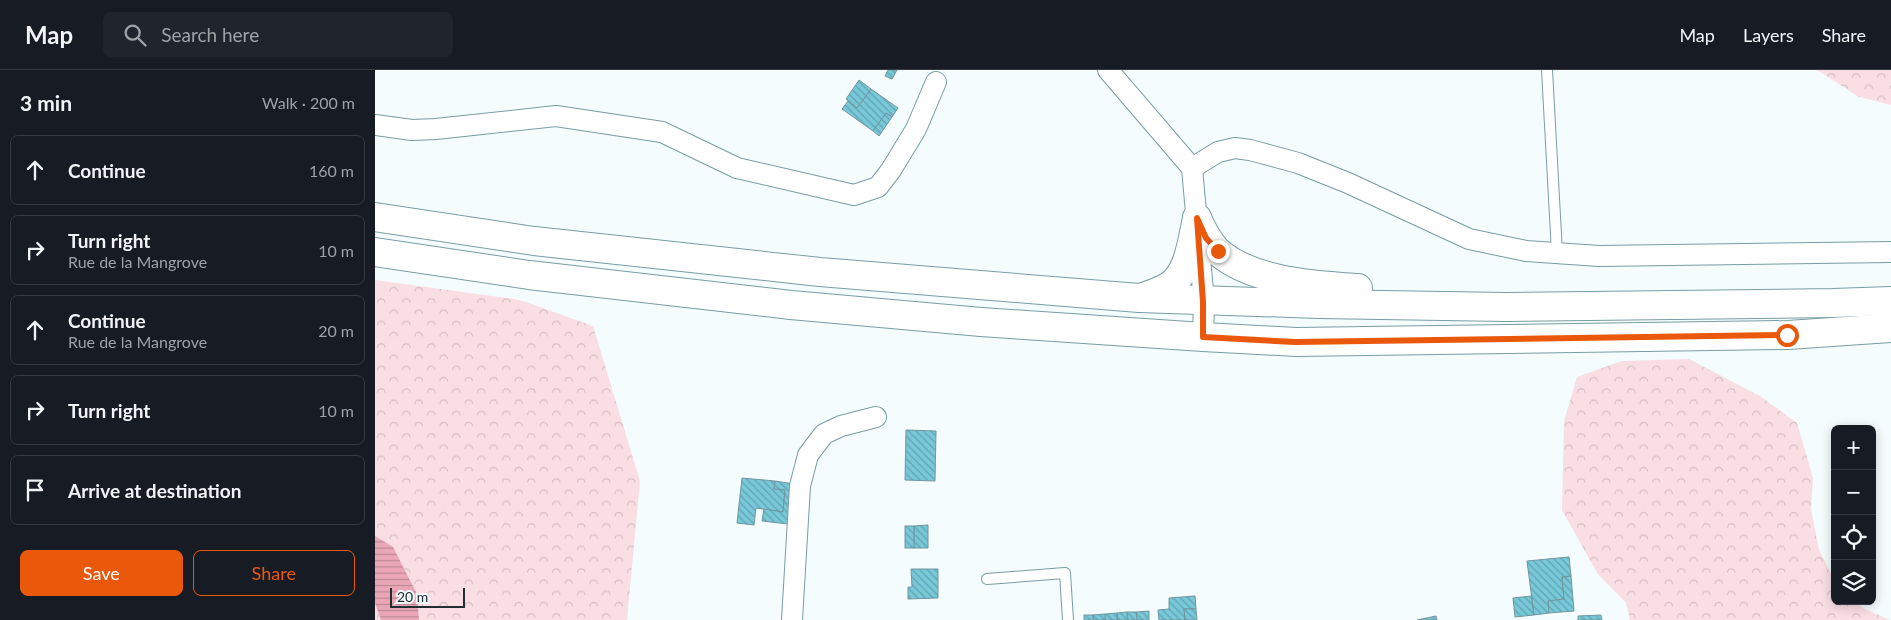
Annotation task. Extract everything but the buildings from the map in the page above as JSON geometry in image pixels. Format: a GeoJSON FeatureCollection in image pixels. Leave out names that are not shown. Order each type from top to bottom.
{"type":"FeatureCollection","features":[{"type":"Feature","properties":{"kind":"main road"},"geometry":{"type":"LineString","coordinates":[[375,217],[535,241],[811,271],[1139,298],[1203,289],[1506,307],[1891,301]]}},
{"type":"Feature","properties":{"kind":"main road"},"geometry":{"type":"LineString","coordinates":[[1139,298],[1165,288],[1177,278],[1188,257],[1197,218]]}},
{"type":"Feature","properties":{"kind":"main road"},"geometry":{"type":"LineString","coordinates":[[1197,218],[1206,238],[1218,251],[1232,261],[1256,272],[1289,281],[1414,294],[1506,307]]}},
{"type":"Feature","properties":{"kind":"main road"},"geometry":{"type":"LineString","coordinates":[[375,252],[529,275],[781,304],[981,322],[1295,342],[1787,335],[1891,328]]}},
{"type":"Feature","properties":{"kind":"street"},"geometry":{"type":"LineString","coordinates":[[1107,70],[1192,168],[1203,289],[1203,337]]}},
{"type":"Feature","properties":{"kind":"street"},"geometry":{"type":"LineString","coordinates":[[375,125],[412,130],[436,129],[556,116],[662,132],[737,168],[854,195],[879,186],[891,170],[916,128],[936,74]]}},
{"type":"Feature","properties":{"kind":"street"},"geometry":{"type":"LineString","coordinates":[[1192,168],[1218,152],[1235,148],[1249,150],[1307,166],[1469,239],[1526,251],[1599,256],[1891,252]]}},
{"type":"Feature","properties":{"kind":"street"},"geometry":{"type":"LineString","coordinates":[[792,620],[801,486],[809,455],[824,434],[841,426],[876,417]]}},
{"type":"Feature","properties":{"kind":"lane"},"geometry":{"type":"LineString","coordinates":[[1547,70],[1557,253]]}},
{"type":"Feature","properties":{"kind":"lane"},"geometry":{"type":"LineString","coordinates":[[987,579],[1065,573],[1068,620]]}},
{"type":"Feature","properties":{"kind":"green space"},"geometry":{"type":"Polygon","coordinates":[[[1817,70],[1891,70],[1891,105],[1859,97],[1817,70]]]}},
{"type":"Feature","properties":{"kind":"green space"},"geometry":{"type":"Polygon","coordinates":[[[375,280],[520,300],[593,326],[640,481],[627,620],[375,620],[375,280]]]}},
{"type":"Feature","properties":{"kind":"green space"},"geometry":{"type":"Polygon","coordinates":[[[1689,359],[1760,396],[1797,423],[1813,478],[1811,509],[1819,550],[1831,573],[1831,605],[1860,605],[1890,620],[1630,620],[1626,603],[1597,573],[1562,510],[1564,421],[1577,377],[1622,361],[1689,359]]]}},
{"type":"Feature","properties":{"kind":"shaded area"},"geometry":{"type":"Polygon","coordinates":[[[375,536],[393,547],[417,594],[419,620],[381,620],[375,603],[375,536]]]}},
{"type":"Feature","properties":{"kind":"route"},"geometry":{"type":"LineString","coordinates":[[1218,251],[1206,238],[1197,218],[1203,302],[1203,337],[1295,342],[1787,335]]}}]}
